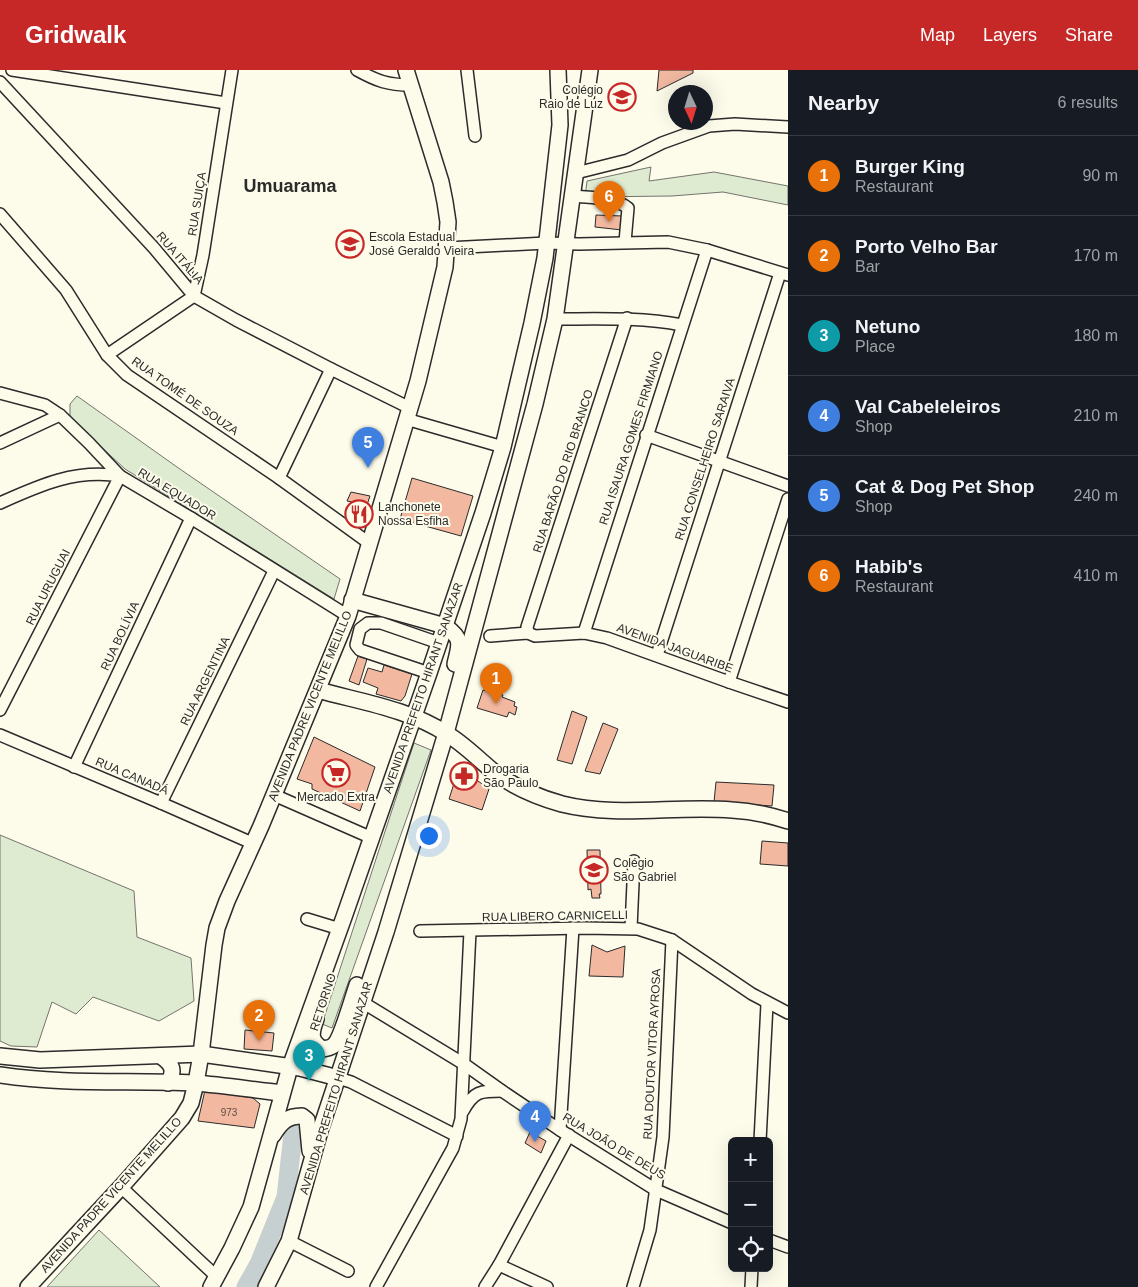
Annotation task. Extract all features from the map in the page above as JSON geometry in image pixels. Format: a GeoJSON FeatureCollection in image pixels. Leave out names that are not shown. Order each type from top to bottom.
{"type":"FeatureCollection","features":[{"type":"Feature","properties":{"kind":"main road","name":"AVENIDA PADRE VICENTE MELILLO"},"geometry":{"type":"LineString","coordinates":[[28,1287],[182,1118],[193,1098],[201,1054],[217,928],[348,616],[418,381],[445,267],[448,222],[444,195],[406,70]]}},
{"type":"Feature","properties":{"kind":"main road","name":"AVENIDA PREFEITO HIRANT SANAZAR"},"geometry":{"type":"LineString","coordinates":[[214,1282],[251,1207],[282,1093],[295,1068],[338,935],[483,513],[503,447],[545,258],[560,126],[558,70]]}},
{"type":"Feature","properties":{"kind":"main road"},"geometry":{"type":"LineString","coordinates":[[560,126],[564,112],[569,70]]}},
{"type":"Feature","properties":{"kind":"main road","name":"AVENIDA PREFEITO HIRANT SANAZAR"},"geometry":{"type":"LineString","coordinates":[[266,1287],[289,1241],[311,1163],[332,1076],[373,970],[446,733],[535,404],[556,319],[590,70]]}},
{"type":"Feature","properties":{"kind":"main road"},"geometry":{"type":"LineString","coordinates":[[352,600],[445,626],[456,635],[458,639],[458,652],[452,686],[455,700]]}},
{"type":"Feature","properties":{"kind":"main road"},"geometry":{"type":"LineString","coordinates":[[318,690],[413,717],[446,733],[510,784],[528,794],[563,804],[590,809],[623,811],[732,810],[760,813],[788,820]]}},
{"type":"Feature","properties":{"kind":"main road","name":"RETORNO"},"geometry":{"type":"LineString","coordinates":[[338,935],[337,961],[313,1028],[312,1038],[314,1044],[323,1049],[336,1044],[359,981],[373,970]]}},
{"type":"Feature","properties":{"kind":"main road"},"geometry":{"type":"LineString","coordinates":[[0,1056],[40,1060],[162,1057],[201,1054],[295,1068],[332,1076]]}},
{"type":"Feature","properties":{"kind":"main road"},"geometry":{"type":"LineString","coordinates":[[162,1057],[171,1063],[173,1069],[168,1083]]}},
{"type":"Feature","properties":{"kind":"main road"},"geometry":{"type":"LineString","coordinates":[[0,1074],[32,1080],[196,1084],[282,1093]]}},
{"type":"Feature","properties":{"kind":"main road"},"geometry":{"type":"LineString","coordinates":[[268,1148],[273,1135],[282,1124],[292,1116],[302,1116],[307,1120],[309,1129],[311,1163]]}},
{"type":"Feature","properties":{"kind":"street"},"geometry":{"type":"LineString","coordinates":[[12,70],[226,103]]}},
{"type":"Feature","properties":{"kind":"street","name":"RUA SUIÇA"},"geometry":{"type":"LineString","coordinates":[[194,296],[204,255],[232,70]]}},
{"type":"Feature","properties":{"kind":"street"},"geometry":{"type":"LineString","coordinates":[[357,70],[379,82],[410,85]]}},
{"type":"Feature","properties":{"kind":"street"},"geometry":{"type":"LineString","coordinates":[[467,70],[475,136]]}},
{"type":"Feature","properties":{"kind":"street","name":"RUA ITÁLIA"},"geometry":{"type":"LineString","coordinates":[[0,82],[154,248],[194,296],[408,413],[503,447]]}},
{"type":"Feature","properties":{"kind":"street"},"geometry":{"type":"LineString","coordinates":[[576,173],[628,160],[662,143],[709,126],[735,124],[788,128]]}},
{"type":"Feature","properties":{"kind":"street"},"geometry":{"type":"LineString","coordinates":[[574,196],[622,203],[628,208],[625,242]]}},
{"type":"Feature","properties":{"kind":"street","name":"RUA TOMÉ DE SOUZA"},"geometry":{"type":"LineString","coordinates":[[0,214],[66,290],[107,355],[127,375],[279,478],[369,543]]}},
{"type":"Feature","properties":{"kind":"street"},"geometry":{"type":"LineString","coordinates":[[447,248],[546,243],[668,242],[706,250],[784,274]]}},
{"type":"Feature","properties":{"kind":"street","name":"RUA ISAURA GOMES FIRMIANO"},"geometry":{"type":"LineString","coordinates":[[584,634],[706,250]]}},
{"type":"Feature","properties":{"kind":"street","name":"RUA CONSELHEIRO SARAIVA"},"geometry":{"type":"LineString","coordinates":[[656,655],[718,461],[784,274]]}},
{"type":"Feature","properties":{"kind":"street"},"geometry":{"type":"LineString","coordinates":[[107,355],[194,296]]}},
{"type":"Feature","properties":{"kind":"street"},"geometry":{"type":"LineString","coordinates":[[556,319],[627,318],[682,325]]}},
{"type":"Feature","properties":{"kind":"street","name":"RUA BARÃO DO RIO BRANCO"},"geometry":{"type":"LineString","coordinates":[[528,633],[527,627],[627,318]]}},
{"type":"Feature","properties":{"kind":"street"},"geometry":{"type":"LineString","coordinates":[[279,478],[330,369]]}},
{"type":"Feature","properties":{"kind":"street","name":"RUA EQUADOR"},"geometry":{"type":"LineString","coordinates":[[0,393],[45,405],[60,415],[120,476],[348,616]]}},
{"type":"Feature","properties":{"kind":"street"},"geometry":{"type":"LineString","coordinates":[[0,443],[60,415]]}},
{"type":"Feature","properties":{"kind":"street"},"geometry":{"type":"LineString","coordinates":[[646,435],[788,486]]}},
{"type":"Feature","properties":{"kind":"street"},"geometry":{"type":"LineString","coordinates":[[0,503],[42,484],[67,477],[106,474],[120,476]]}},
{"type":"Feature","properties":{"kind":"street","name":"RUA URUGUAI"},"geometry":{"type":"LineString","coordinates":[[0,710],[120,476]]}},
{"type":"Feature","properties":{"kind":"street"},"geometry":{"type":"LineString","coordinates":[[729,682],[788,498]]}},
{"type":"Feature","properties":{"kind":"street","name":"RUA BOLÍVIA"},"geometry":{"type":"LineString","coordinates":[[74,767],[191,518]]}},
{"type":"Feature","properties":{"kind":"street","name":"RUA ARGENTINA"},"geometry":{"type":"LineString","coordinates":[[161,803],[274,571]]}},
{"type":"Feature","properties":{"kind":"street"},"geometry":{"type":"LineString","coordinates":[[429,673],[360,650],[356,644],[360,629],[368,623],[382,623],[439,643]]}},
{"type":"Feature","properties":{"kind":"street","name":"AVENIDA JAGUARIBE"},"geometry":{"type":"LineString","coordinates":[[490,636],[528,633],[535,636],[584,634],[607,638],[788,702]]}},
{"type":"Feature","properties":{"kind":"street","name":"RUA CANADÁ"},"geometry":{"type":"LineString","coordinates":[[0,735],[252,843]]}},
{"type":"Feature","properties":{"kind":"street"},"geometry":{"type":"LineString","coordinates":[[274,795],[372,838]]}},
{"type":"Feature","properties":{"kind":"street"},"geometry":{"type":"LineString","coordinates":[[631,928],[634,862]]}},
{"type":"Feature","properties":{"kind":"street"},"geometry":{"type":"LineString","coordinates":[[308,919],[338,935]]}},
{"type":"Feature","properties":{"kind":"street"},"geometry":{"type":"LineString","coordinates":[[485,1287],[499,1265],[564,1133],[573,928]]}},
{"type":"Feature","properties":{"kind":"street","name":"RUA LIBERO CARNICELLI"},"geometry":{"type":"LineString","coordinates":[[420,931],[631,928],[672,940],[767,1004],[788,1013]]}},
{"type":"Feature","properties":{"kind":"street"},"geometry":{"type":"LineString","coordinates":[[376,1287],[443,1166],[457,1136],[462,1113],[470,931]]}},
{"type":"Feature","properties":{"kind":"street","name":"RUA DOUTOR VITOR AYROSA"},"geometry":{"type":"LineString","coordinates":[[633,1287],[650,1230],[663,1138],[672,940]]}},
{"type":"Feature","properties":{"kind":"street","name":"RUA JOÃO DE DEUS"},"geometry":{"type":"LineString","coordinates":[[362,1002],[464,1064],[564,1133],[656,1190],[728,1222]]}},
{"type":"Feature","properties":{"kind":"street"},"geometry":{"type":"LineString","coordinates":[[760,1137],[767,1004]]}},
{"type":"Feature","properties":{"kind":"street"},"geometry":{"type":"LineString","coordinates":[[332,1076],[351,1082],[457,1136]]}},
{"type":"Feature","properties":{"kind":"street"},"geometry":{"type":"LineString","coordinates":[[462,1113],[475,1094],[482,1091],[502,1091]]}},
{"type":"Feature","properties":{"kind":"street"},"geometry":{"type":"LineString","coordinates":[[121,1187],[214,1282]]}},
{"type":"Feature","properties":{"kind":"street"},"geometry":{"type":"LineString","coordinates":[[289,1241],[348,1271]]}},
{"type":"Feature","properties":{"kind":"street"},"geometry":{"type":"LineString","coordinates":[[773,1241],[788,1247]]}},
{"type":"Feature","properties":{"kind":"street"},"geometry":{"type":"LineString","coordinates":[[499,1265],[547,1287]]}},
{"type":"Feature","properties":{"kind":"street"},"geometry":{"type":"LineString","coordinates":[[751,1287],[752,1272]]}},
{"type":"Feature","properties":{"kind":"green space"},"geometry":{"type":"Polygon","coordinates":[[[651,167],[649,181],[714,172],[788,186],[788,205],[723,192],[672,196],[585,197],[587,181],[651,167]]]}},
{"type":"Feature","properties":{"kind":"green space"},"geometry":{"type":"Polygon","coordinates":[[[77,396],[340,579],[334,599],[125,469],[70,418],[70,404],[77,396]]]}},
{"type":"Feature","properties":{"kind":"green space"},"geometry":{"type":"Polygon","coordinates":[[[414,743],[431,750],[332,1028],[322,1024],[414,743]]]}},
{"type":"Feature","properties":{"kind":"green space"},"geometry":{"type":"Polygon","coordinates":[[[0,835],[134,891],[137,937],[191,958],[194,1001],[159,1021],[93,997],[76,1014],[52,1002],[37,1047],[11,1046],[0,1041],[0,835]]]}},
{"type":"Feature","properties":{"kind":"green space"},"geometry":{"type":"Polygon","coordinates":[[[99,1230],[160,1287],[47,1287],[99,1230]]]}},
{"type":"Feature","properties":{"kind":"building"},"geometry":{"type":"Polygon","coordinates":[[[659,70],[693,70],[693,73],[657,91],[659,70]]]}},
{"type":"Feature","properties":{"kind":"building"},"geometry":{"type":"Polygon","coordinates":[[[596,215],[623,216],[622,230],[595,227],[596,215]]]}},
{"type":"Feature","properties":{"kind":"building"},"geometry":{"type":"Polygon","coordinates":[[[412,478],[473,496],[461,536],[400,519],[412,478]]]}},
{"type":"Feature","properties":{"kind":"building"},"geometry":{"type":"Polygon","coordinates":[[[351,492],[370,496],[367,505],[347,501],[351,492]]]}},
{"type":"Feature","properties":{"kind":"building","name":"Lanchonete Nossa Esfiha"},"geometry":{"type":"Polygon","coordinates":[[[356,506],[367,511],[360,522],[352,517],[356,506]]]}},
{"type":"Feature","properties":{"kind":"building"},"geometry":{"type":"Polygon","coordinates":[[[358,656],[367,659],[359,685],[349,681],[358,656]]]}},
{"type":"Feature","properties":{"kind":"building"},"geometry":{"type":"Polygon","coordinates":[[[384,665],[412,674],[405,696],[401,701],[376,694],[378,688],[363,682],[368,668],[382,672],[384,665]]]}},
{"type":"Feature","properties":{"kind":"building"},"geometry":{"type":"Polygon","coordinates":[[[483,690],[503,695],[502,697],[515,702],[514,706],[517,707],[515,715],[509,712],[507,717],[477,708],[483,690]]]}},
{"type":"Feature","properties":{"kind":"building"},"geometry":{"type":"Polygon","coordinates":[[[572,711],[587,717],[572,764],[557,760],[572,711]]]}},
{"type":"Feature","properties":{"kind":"building"},"geometry":{"type":"Polygon","coordinates":[[[603,723],[618,729],[600,774],[585,771],[603,723]]]}},
{"type":"Feature","properties":{"kind":"building","name":"Mercado Extra"},"geometry":{"type":"Polygon","coordinates":[[[314,737],[375,767],[360,811],[312,789],[312,784],[297,779],[314,737]]]}},
{"type":"Feature","properties":{"kind":"building"},"geometry":{"type":"Polygon","coordinates":[[[463,770],[489,789],[482,810],[449,799],[458,771],[463,770]]]}},
{"type":"Feature","properties":{"kind":"building"},"geometry":{"type":"Polygon","coordinates":[[[716,782],[774,785],[772,806],[714,802],[716,782]]]}},
{"type":"Feature","properties":{"kind":"building"},"geometry":{"type":"Polygon","coordinates":[[[762,841],[788,843],[788,866],[760,864],[762,841]]]}},
{"type":"Feature","properties":{"kind":"building","name":"Colégio São Gabriel"},"geometry":{"type":"Polygon","coordinates":[[[587,850],[600,850],[600,898],[592,898],[591,889],[588,890],[587,850]]]}},
{"type":"Feature","properties":{"kind":"building"},"geometry":{"type":"Polygon","coordinates":[[[592,945],[607,952],[625,946],[623,977],[589,976],[592,945]]]}},
{"type":"Feature","properties":{"kind":"building"},"geometry":{"type":"Polygon","coordinates":[[[245,1030],[274,1033],[272,1051],[244,1049],[245,1030]]]}},
{"type":"Feature","properties":{"kind":"building"},"geometry":{"type":"Polygon","coordinates":[[[205,1090],[253,1098],[260,1104],[254,1128],[198,1121],[205,1090]]]}},
{"type":"Feature","properties":{"kind":"building"},"geometry":{"type":"Polygon","coordinates":[[[530,1132],[546,1141],[541,1153],[525,1143],[530,1132]]]}},
{"type":"Feature","properties":{"kind":"waterway"},"geometry":{"type":"LineString","coordinates":[[246,1287],[259,1264],[286,1197],[293,1134]]}},
{"type":"Feature","properties":{"kind":"place","name":"Colégio Raio de Luz"},"geometry":{"type":"Point","coordinates":[622,97]}},
{"type":"Feature","properties":{"kind":"place","name":"Habib's"},"geometry":{"type":"Point","coordinates":[609,222]}},
{"type":"Feature","properties":{"kind":"place","name":"Escola Estadual José Geraldo Vieira"},"geometry":{"type":"Point","coordinates":[350,244]}},
{"type":"Feature","properties":{"kind":"place","name":"Cat & Dog Pet Shop"},"geometry":{"type":"Point","coordinates":[368,468]}},
{"type":"Feature","properties":{"kind":"place","name":"Lanchonete Nossa Esfiha"},"geometry":{"type":"Point","coordinates":[359,514]}},
{"type":"Feature","properties":{"kind":"place","name":"Burger King"},"geometry":{"type":"Point","coordinates":[496,704]}},
{"type":"Feature","properties":{"kind":"place","name":"Mercado Extra"},"geometry":{"type":"Point","coordinates":[336,773]}},
{"type":"Feature","properties":{"kind":"place","name":"Drogaria São Paulo"},"geometry":{"type":"Point","coordinates":[464,776]}},
{"type":"Feature","properties":{"kind":"place","name":"Colégio São Gabriel"},"geometry":{"type":"Point","coordinates":[594,870]}},
{"type":"Feature","properties":{"kind":"place","name":"Porto Velho Bar"},"geometry":{"type":"Point","coordinates":[259,1041]}},
{"type":"Feature","properties":{"kind":"place","name":"Netuno"},"geometry":{"type":"Point","coordinates":[309,1081]}},
{"type":"Feature","properties":{"kind":"place","name":"Val Cabeleleiros"},"geometry":{"type":"Point","coordinates":[535,1142]}},
{"type":"Feature","properties":{"kind":"district","name":"Umuarama"},"geometry":{"type":"Point","coordinates":[290,186]}}]}
